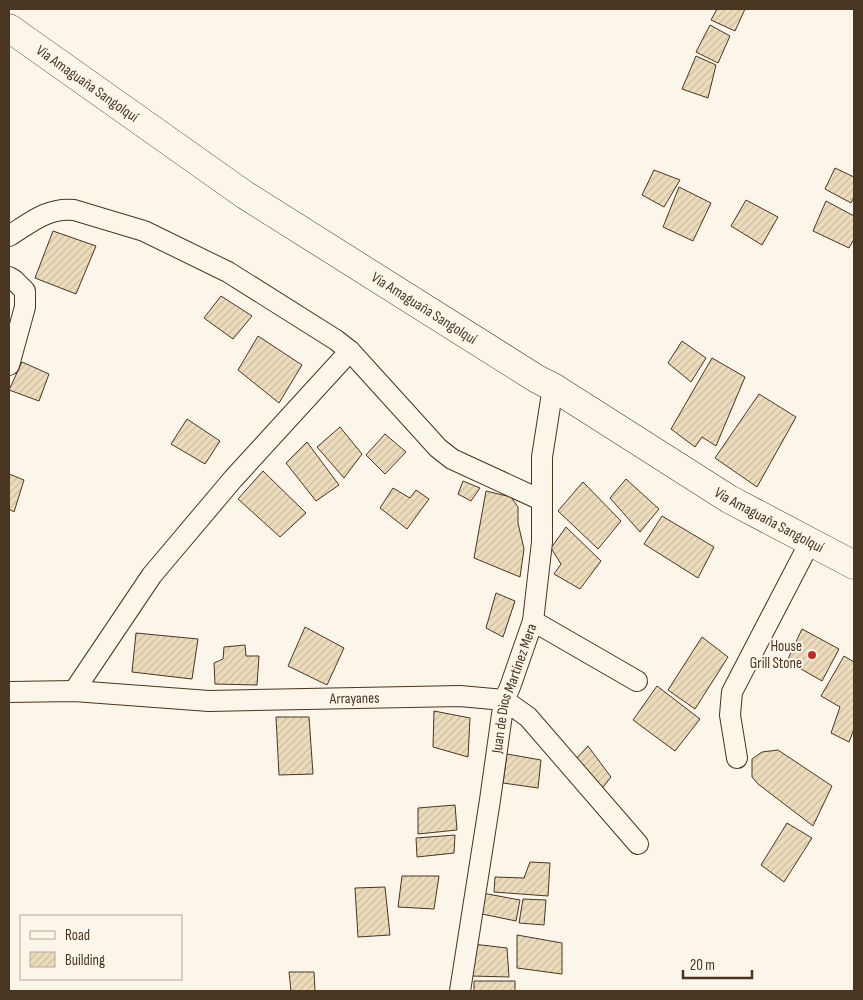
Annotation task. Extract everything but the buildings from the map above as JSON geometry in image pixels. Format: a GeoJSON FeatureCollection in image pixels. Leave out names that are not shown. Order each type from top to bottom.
{"type":"FeatureCollection","features":[{"type":"Feature","properties":{"kind":"highway","name":"Via Amaguaña Sangolquí"},"geometry":{"type":"LineString","coordinates":[[9,28],[245,195],[537,379],[553,387],[728,499],[854,565]]}},
{"type":"Feature","properties":{"kind":"street"},"geometry":{"type":"LineString","coordinates":[[9,236],[50,211],[74,210],[144,232],[228,272],[336,340],[350,351],[438,448],[452,459],[541,500]]}},
{"type":"Feature","properties":{"kind":"street"},"geometry":{"type":"LineString","coordinates":[[9,277],[25,291],[25,307],[9,365]]}},
{"type":"Feature","properties":{"kind":"street"},"geometry":{"type":"LineString","coordinates":[[74,691],[152,575],[233,479],[350,351]]}},
{"type":"Feature","properties":{"kind":"street","name":"Juan de Dios Martínez Mera"},"geometry":{"type":"LineString","coordinates":[[460,991],[504,700],[533,621],[542,542],[542,457],[553,387]]}},
{"type":"Feature","properties":{"kind":"street"},"geometry":{"type":"LineString","coordinates":[[737,758],[730,714],[732,692],[810,542]]}},
{"type":"Feature","properties":{"kind":"street"},"geometry":{"type":"LineString","coordinates":[[533,621],[638,681]]}},
{"type":"Feature","properties":{"kind":"street","name":"Arrayanes"},"geometry":{"type":"LineString","coordinates":[[9,692],[74,691],[209,702],[460,696],[504,700]]}},
{"type":"Feature","properties":{"kind":"street"},"geometry":{"type":"LineString","coordinates":[[504,700],[528,717],[638,844]]}},
{"type":"Feature","properties":{"kind":"place","name":"House Grill Stone"},"geometry":{"type":"Point","coordinates":[812,655]}}]}
